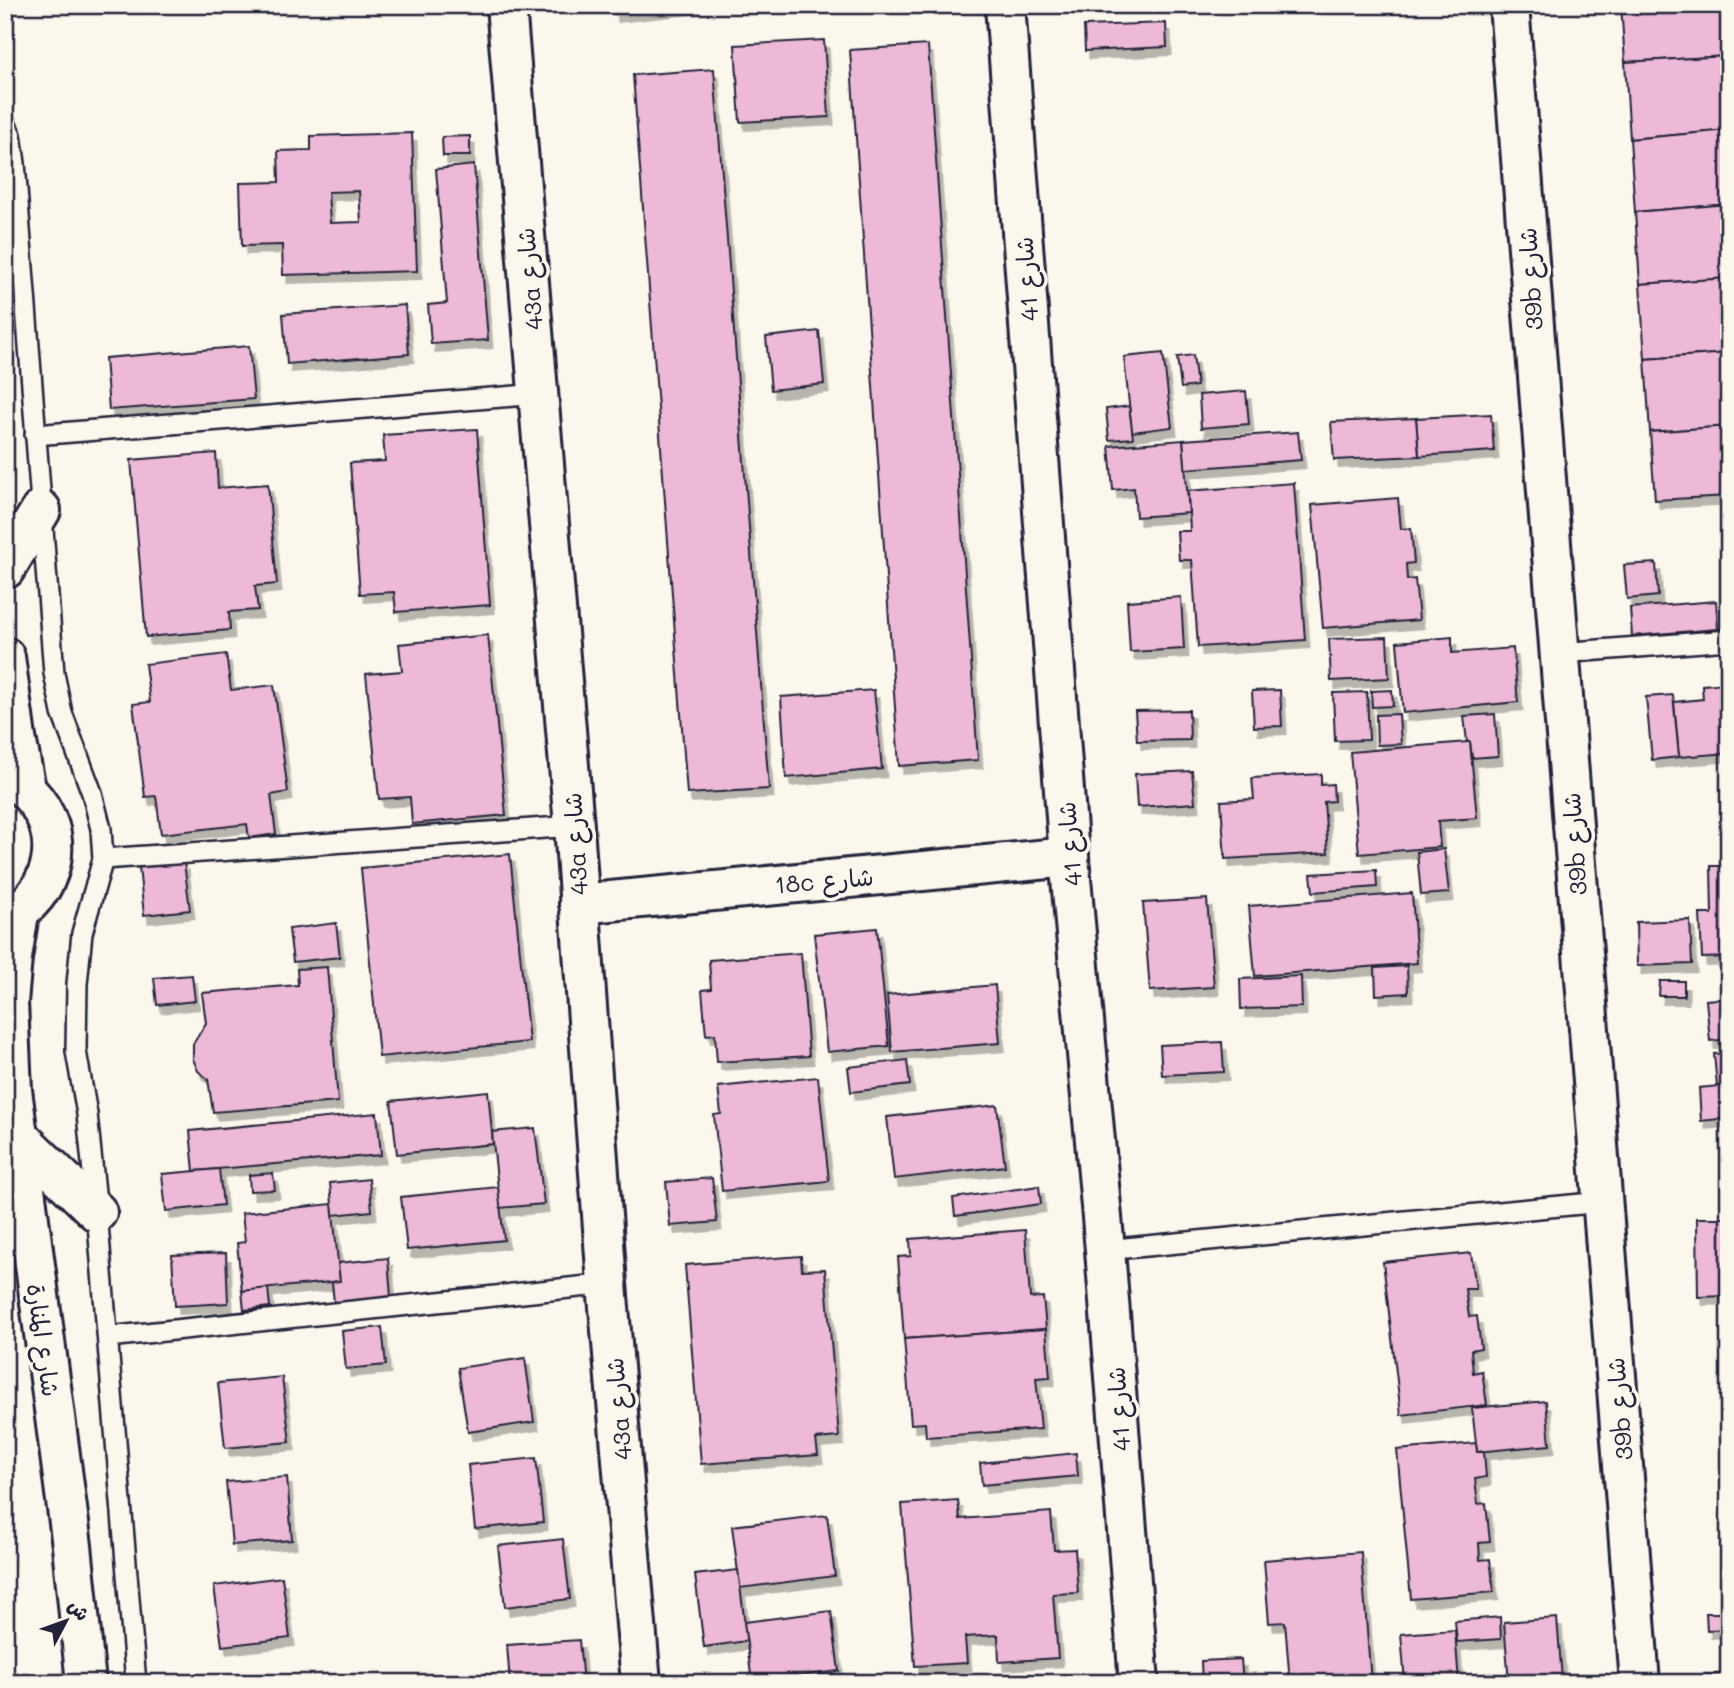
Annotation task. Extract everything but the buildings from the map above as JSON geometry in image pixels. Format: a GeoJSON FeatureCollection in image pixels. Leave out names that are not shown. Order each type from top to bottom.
{"type":"FeatureCollection","features":[{"type":"Feature","properties":{"kind":"street","name":"43a شارع"},"geometry":{"type":"LineString","coordinates":[[506,5],[575,826],[607,1283],[641,1683]]}},
{"type":"Feature","properties":{"kind":"street","name":"شارع 41"},"geometry":{"type":"LineString","coordinates":[[1005,5],[1069,857],[1105,1250],[1139,1683]]}},
{"type":"Feature","properties":{"kind":"street","name":"39b شارع"},"geometry":{"type":"LineString","coordinates":[[1509,5],[1640,1683]]}},
{"type":"Feature","properties":{"kind":"street"},"geometry":{"type":"LineString","coordinates":[[5,569],[41,510]]}},
{"type":"Feature","properties":{"kind":"street"},"geometry":{"type":"LineString","coordinates":[[5,657],[16,738],[16,783],[42,808],[50,830],[53,853],[48,877],[36,897],[12,917]]}},
{"type":"Feature","properties":{"kind":"street","name":"18c شارع"},"geometry":{"type":"LineString","coordinates":[[579,904],[1069,857]]}},
{"type":"Feature","properties":{"kind":"street","name":"شارع المنارة"},"geometry":{"type":"LineString","coordinates":[[12,917],[9,1046],[17,1135],[72,1546],[86,1683]]}},
{"type":"Feature","properties":{"kind":"street"},"geometry":{"type":"LineString","coordinates":[[17,1135],[97,1212]]}},
{"type":"Feature","properties":{"kind":"lane"},"geometry":{"type":"LineString","coordinates":[[5,122],[11,135],[15,163],[54,673],[62,713],[92,793],[101,829],[103,859],[82,933],[77,984],[76,1051],[87,1114],[97,1212],[136,1683]]}},
{"type":"Feature","properties":{"kind":"lane"},"geometry":{"type":"LineString","coordinates":[[35,435],[539,394]]}},
{"type":"Feature","properties":{"kind":"lane"},"geometry":{"type":"LineString","coordinates":[[1560,653],[1729,640]]}},
{"type":"Feature","properties":{"kind":"lane"},"geometry":{"type":"LineString","coordinates":[[103,859],[575,826]]}},
{"type":"Feature","properties":{"kind":"lane"},"geometry":{"type":"LineString","coordinates":[[1105,1250],[1602,1202]]}},
{"type":"Feature","properties":{"kind":"lane"},"geometry":{"type":"LineString","coordinates":[[108,1337],[607,1283]]}}]}
